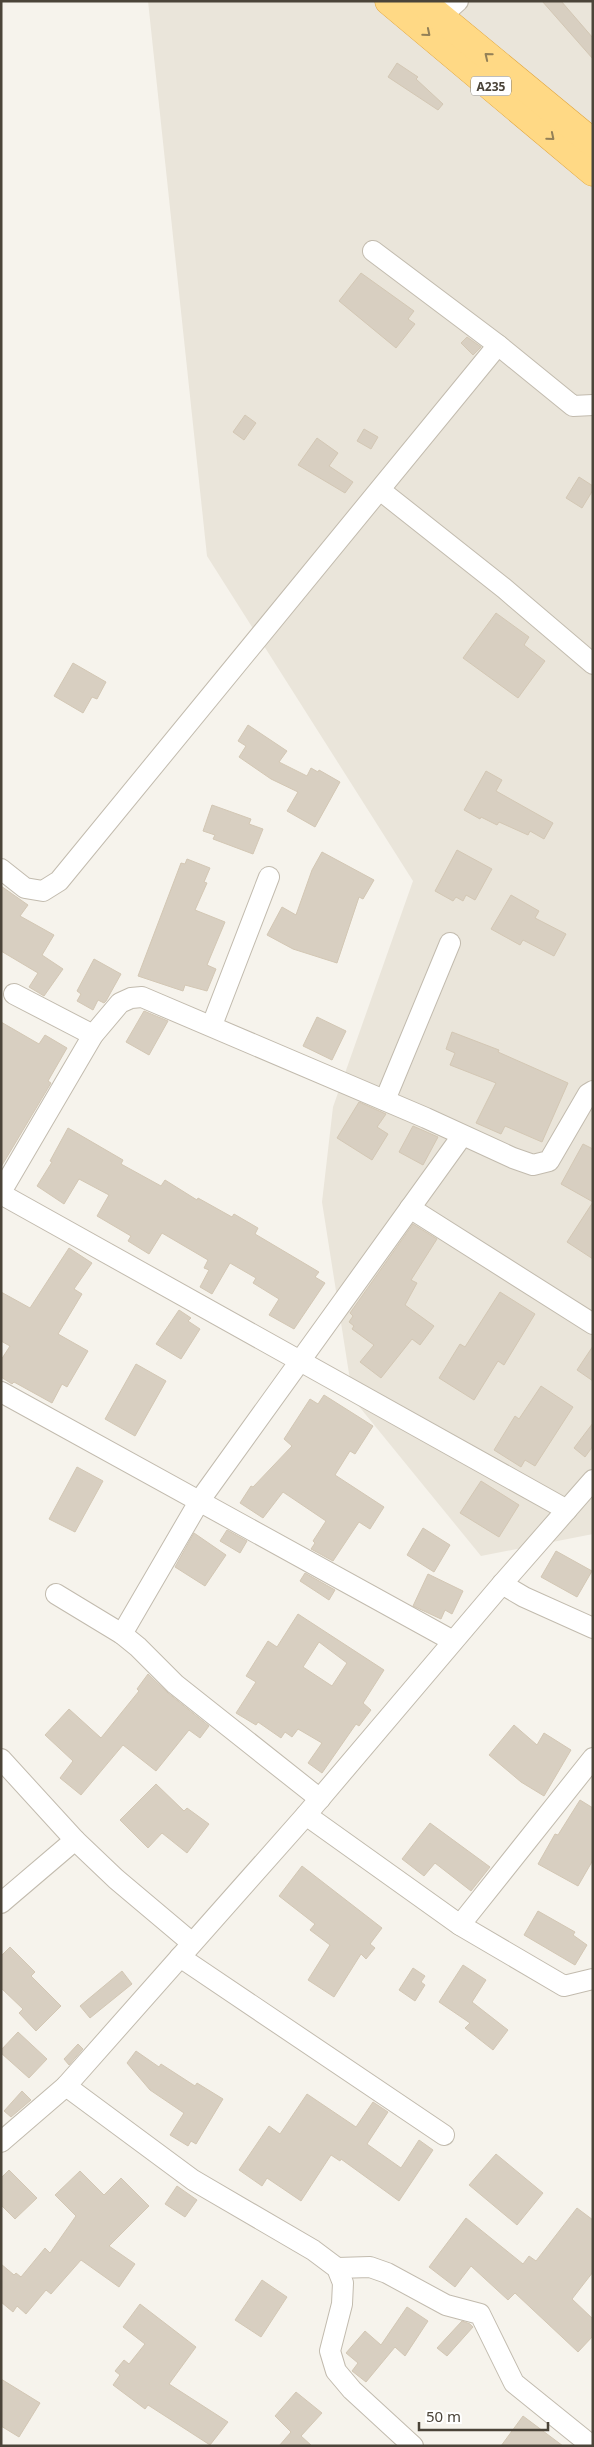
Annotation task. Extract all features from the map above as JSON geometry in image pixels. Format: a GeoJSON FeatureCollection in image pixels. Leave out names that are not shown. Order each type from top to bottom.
{"type":"FeatureCollection","features":[{"type":"Feature","properties":{"kind":"highway","name":"A235"},"geometry":{"type":"LineString","coordinates":[[389,1],[593,172]]}},
{"type":"Feature","properties":{"kind":"highway","name":"A235"},"geometry":{"type":"LineString","coordinates":[[440,7],[593,143]]}},
{"type":"Feature","properties":{"kind":"street"},"geometry":{"type":"LineString","coordinates":[[373,251],[498,344],[573,406],[593,405]]}},
{"type":"Feature","properties":{"kind":"street"},"geometry":{"type":"LineString","coordinates":[[1,869],[25,888],[43,891],[59,881],[498,344]]}},
{"type":"Feature","properties":{"kind":"street"},"geometry":{"type":"LineString","coordinates":[[380,490],[505,589],[593,664]]}},
{"type":"Feature","properties":{"kind":"street"},"geometry":{"type":"LineString","coordinates":[[212,1025],[270,877]]}},
{"type":"Feature","properties":{"kind":"street"},"geometry":{"type":"LineString","coordinates":[[385,1100],[450,943]]}},
{"type":"Feature","properties":{"kind":"street"},"geometry":{"type":"LineString","coordinates":[[14,994],[93,1035]]}},
{"type":"Feature","properties":{"kind":"street"},"geometry":{"type":"LineString","coordinates":[[567,1510],[1,1193],[93,1035],[120,1004],[131,998],[142,998],[212,1025],[385,1100],[462,1136],[533,1165],[549,1162],[588,1094],[593,1091]]}},
{"type":"Feature","properties":{"kind":"street"},"geometry":{"type":"LineString","coordinates":[[122,1634],[200,1500],[462,1136]]}},
{"type":"Feature","properties":{"kind":"street"},"geometry":{"type":"LineString","coordinates":[[410,1208],[593,1324]]}},
{"type":"Feature","properties":{"kind":"street"},"geometry":{"type":"LineString","coordinates":[[1,1392],[453,1641]]}},
{"type":"Feature","properties":{"kind":"street"},"geometry":{"type":"LineString","coordinates":[[1,2142],[66,2086],[306,1815],[453,1641],[593,1480]]}},
{"type":"Feature","properties":{"kind":"street"},"geometry":{"type":"LineString","coordinates":[[502,1584],[524,1597],[593,1628]]}},
{"type":"Feature","properties":{"kind":"street"},"geometry":{"type":"LineString","coordinates":[[56,1594],[122,1634],[138,1647],[175,1684],[320,1798]]}},
{"type":"Feature","properties":{"kind":"street"},"geometry":{"type":"LineString","coordinates":[[460,1925],[593,1758]]}},
{"type":"Feature","properties":{"kind":"street"},"geometry":{"type":"LineString","coordinates":[[1,1759],[75,1840],[186,1950],[444,2135]]}},
{"type":"Feature","properties":{"kind":"street"},"geometry":{"type":"LineString","coordinates":[[306,1815],[460,1925],[564,1986],[593,1979]]}},
{"type":"Feature","properties":{"kind":"street"},"geometry":{"type":"LineString","coordinates":[[1,1903],[75,1840]]}},
{"type":"Feature","properties":{"kind":"street"},"geometry":{"type":"LineString","coordinates":[[66,2086],[192,2180],[314,2250],[337,2268],[343,2283],[342,2304],[330,2351],[336,2371],[352,2390],[413,2446]]}},
{"type":"Feature","properties":{"kind":"street"},"geometry":{"type":"LineString","coordinates":[[337,2268],[370,2267],[387,2273],[446,2304],[480,2314],[514,2383],[592,2446]]}},
{"type":"Feature","properties":{"kind":"shaded area"},"geometry":{"type":"Polygon","coordinates":[[[148,1],[593,1],[593,1534],[481,1556],[353,1399],[322,1202],[333,1107],[413,881],[207,556],[148,1]]]}},
{"type":"Feature","properties":{"kind":"building"},"geometry":{"type":"Polygon","coordinates":[[[542,1],[561,1],[593,38],[593,59],[542,1]]]}},
{"type":"Feature","properties":{"kind":"building"},"geometry":{"type":"Polygon","coordinates":[[[397,63],[418,77],[416,79],[443,104],[438,110],[388,77],[397,63]]]}},
{"type":"Feature","properties":{"kind":"building"},"geometry":{"type":"Polygon","coordinates":[[[361,273],[414,311],[408,319],[415,324],[396,348],[339,301],[361,273]]]}},
{"type":"Feature","properties":{"kind":"building"},"geometry":{"type":"Polygon","coordinates":[[[467,337],[481,347],[473,355],[461,343],[467,337]]]}},
{"type":"Feature","properties":{"kind":"building"},"geometry":{"type":"Polygon","coordinates":[[[245,415],[256,423],[244,440],[233,432],[245,415]]]}},
{"type":"Feature","properties":{"kind":"building"},"geometry":{"type":"Polygon","coordinates":[[[364,429],[378,437],[371,449],[357,441],[364,429]]]}},
{"type":"Feature","properties":{"kind":"building"},"geometry":{"type":"Polygon","coordinates":[[[317,438],[338,453],[329,466],[353,482],[345,493],[298,465],[317,438]]]}},
{"type":"Feature","properties":{"kind":"building"},"geometry":{"type":"Polygon","coordinates":[[[579,477],[593,486],[593,490],[582,508],[566,498],[579,477]]]}},
{"type":"Feature","properties":{"kind":"building"},"geometry":{"type":"Polygon","coordinates":[[[496,613],[529,637],[524,645],[545,661],[518,698],[463,658],[496,613]]]}},
{"type":"Feature","properties":{"kind":"building"},"geometry":{"type":"Polygon","coordinates":[[[73,663],[106,682],[97,699],[92,697],[83,713],[54,696],[73,663]]]}},
{"type":"Feature","properties":{"kind":"building"},"geometry":{"type":"Polygon","coordinates":[[[248,725],[287,751],[279,762],[307,776],[311,768],[318,772],[319,770],[340,782],[315,827],[287,811],[298,792],[271,779],[239,757],[246,746],[238,741],[248,725]]]}},
{"type":"Feature","properties":{"kind":"building"},"geometry":{"type":"Polygon","coordinates":[[[486,771],[502,780],[496,791],[553,823],[544,839],[530,831],[528,835],[499,822],[497,825],[481,817],[480,819],[464,810],[486,771]]]}},
{"type":"Feature","properties":{"kind":"building"},"geometry":{"type":"Polygon","coordinates":[[[212,805],[251,819],[249,824],[263,829],[253,854],[213,839],[215,835],[203,831],[212,805]]]}},
{"type":"Feature","properties":{"kind":"building"},"geometry":{"type":"Polygon","coordinates":[[[457,850],[492,869],[475,900],[466,895],[463,901],[456,897],[453,901],[435,891],[457,850]]]}},
{"type":"Feature","properties":{"kind":"building"},"geometry":{"type":"Polygon","coordinates":[[[322,852],[374,880],[363,899],[359,897],[337,963],[293,949],[267,935],[282,907],[296,915],[312,870],[322,852]]]}},
{"type":"Feature","properties":{"kind":"building"},"geometry":{"type":"Polygon","coordinates":[[[187,859],[210,868],[204,882],[207,883],[195,910],[225,922],[207,965],[216,969],[207,991],[185,985],[183,991],[138,976],[181,863],[185,864],[187,859]]]}},
{"type":"Feature","properties":{"kind":"building"},"geometry":{"type":"Polygon","coordinates":[[[1,886],[28,905],[20,916],[54,935],[42,955],[63,969],[44,996],[29,987],[38,973],[1,951],[1,886]]]}},
{"type":"Feature","properties":{"kind":"building"},"geometry":{"type":"Polygon","coordinates":[[[511,895],[539,911],[535,918],[566,934],[554,956],[523,940],[520,945],[491,929],[511,895]]]}},
{"type":"Feature","properties":{"kind":"building"},"geometry":{"type":"Polygon","coordinates":[[[94,959],[121,974],[106,1001],[104,1003],[98,1000],[93,1010],[77,1001],[81,994],[77,991],[94,959]]]}},
{"type":"Feature","properties":{"kind":"building"},"geometry":{"type":"Polygon","coordinates":[[[144,1011],[168,1021],[149,1055],[126,1042],[144,1011]]]}},
{"type":"Feature","properties":{"kind":"building"},"geometry":{"type":"Polygon","coordinates":[[[317,1017],[346,1031],[332,1060],[303,1046],[317,1017]]]}},
{"type":"Feature","properties":{"kind":"building"},"geometry":{"type":"Polygon","coordinates":[[[1,1022],[39,1044],[45,1035],[67,1048],[48,1081],[51,1083],[1,1167],[1,1022]]]}},
{"type":"Feature","properties":{"kind":"building"},"geometry":{"type":"Polygon","coordinates":[[[452,1032],[499,1050],[498,1052],[568,1083],[542,1142],[505,1126],[501,1134],[476,1123],[496,1083],[450,1065],[455,1053],[446,1049],[452,1032]]]}},
{"type":"Feature","properties":{"kind":"building"},"geometry":{"type":"Polygon","coordinates":[[[359,1102],[386,1114],[377,1127],[388,1134],[372,1160],[337,1138],[359,1102]]]}},
{"type":"Feature","properties":{"kind":"building"},"geometry":{"type":"Polygon","coordinates":[[[413,1126],[438,1137],[423,1165],[399,1152],[413,1126]]]}},
{"type":"Feature","properties":{"kind":"building"},"geometry":{"type":"Polygon","coordinates":[[[68,1128],[123,1160],[121,1164],[161,1186],[165,1180],[197,1200],[198,1198],[232,1217],[234,1214],[258,1228],[255,1234],[319,1272],[315,1277],[325,1283],[294,1329],[269,1315],[279,1299],[253,1283],[256,1278],[230,1263],[212,1294],[200,1287],[209,1270],[204,1268],[208,1260],[162,1233],[149,1254],[128,1241],[131,1236],[97,1216],[109,1195],[79,1179],[64,1204],[37,1186],[52,1162],[50,1161],[68,1128]]]}},
{"type":"Feature","properties":{"kind":"building"},"geometry":{"type":"Polygon","coordinates":[[[583,1144],[593,1149],[593,1202],[561,1184],[583,1144]]]}},
{"type":"Feature","properties":{"kind":"building"},"geometry":{"type":"Polygon","coordinates":[[[593,1202],[593,1259],[567,1242],[593,1202]]]}},
{"type":"Feature","properties":{"kind":"building"},"geometry":{"type":"Polygon","coordinates":[[[413,1224],[437,1239],[411,1280],[417,1283],[405,1305],[434,1326],[420,1345],[412,1339],[381,1378],[360,1362],[374,1345],[352,1329],[354,1326],[349,1322],[353,1316],[350,1313],[413,1224]]]}},
{"type":"Feature","properties":{"kind":"building"},"geometry":{"type":"Polygon","coordinates":[[[69,1248],[92,1263],[74,1289],[82,1294],[58,1334],[88,1351],[67,1387],[62,1384],[52,1403],[1,1377],[1,1360],[10,1346],[1,1341],[1,1292],[30,1308],[69,1248]]]}},
{"type":"Feature","properties":{"kind":"building"},"geometry":{"type":"Polygon","coordinates":[[[500,1292],[535,1314],[504,1365],[498,1361],[474,1400],[439,1378],[460,1344],[465,1347],[500,1292]]]}},
{"type":"Feature","properties":{"kind":"building"},"geometry":{"type":"Polygon","coordinates":[[[179,1310],[191,1318],[188,1321],[200,1329],[181,1359],[156,1344],[179,1310]]]}},
{"type":"Feature","properties":{"kind":"building"},"geometry":{"type":"Polygon","coordinates":[[[593,1346],[593,1381],[577,1370],[593,1346]]]}},
{"type":"Feature","properties":{"kind":"building"},"geometry":{"type":"Polygon","coordinates":[[[136,1364],[166,1381],[135,1436],[105,1419],[136,1364]]]}},
{"type":"Feature","properties":{"kind":"building"},"geometry":{"type":"Polygon","coordinates":[[[541,1386],[573,1407],[535,1466],[525,1460],[521,1467],[494,1450],[515,1416],[519,1419],[541,1386]]]}},
{"type":"Feature","properties":{"kind":"building"},"geometry":{"type":"Polygon","coordinates":[[[324,1395],[373,1426],[355,1454],[350,1451],[335,1475],[384,1507],[370,1529],[359,1522],[333,1561],[311,1549],[315,1543],[313,1541],[326,1521],[283,1492],[263,1518],[240,1503],[251,1486],[253,1487],[292,1446],[284,1439],[310,1399],[318,1404],[324,1395]]]}},
{"type":"Feature","properties":{"kind":"building"},"geometry":{"type":"Polygon","coordinates":[[[593,1423],[593,1446],[585,1457],[574,1448],[593,1423]]]}},
{"type":"Feature","properties":{"kind":"building"},"geometry":{"type":"Polygon","coordinates":[[[77,1467],[103,1481],[75,1532],[49,1519],[77,1467]]]}},
{"type":"Feature","properties":{"kind":"building"},"geometry":{"type":"Polygon","coordinates":[[[481,1481],[519,1505],[499,1537],[460,1513],[481,1481]]]}},
{"type":"Feature","properties":{"kind":"building"},"geometry":{"type":"Polygon","coordinates":[[[423,1528],[450,1545],[434,1572],[407,1555],[423,1528]]]}},
{"type":"Feature","properties":{"kind":"building"},"geometry":{"type":"Polygon","coordinates":[[[227,1530],[247,1541],[240,1553],[220,1541],[227,1530]]]}},
{"type":"Feature","properties":{"kind":"building"},"geometry":{"type":"Polygon","coordinates":[[[194,1533],[226,1555],[205,1586],[175,1567],[194,1533]]]}},
{"type":"Feature","properties":{"kind":"building"},"geometry":{"type":"Polygon","coordinates":[[[556,1551],[592,1571],[577,1597],[541,1577],[556,1551]]]}},
{"type":"Feature","properties":{"kind":"building"},"geometry":{"type":"Polygon","coordinates":[[[305,1573],[335,1590],[329,1600],[300,1581],[305,1573]]]}},
{"type":"Feature","properties":{"kind":"building"},"geometry":{"type":"Polygon","coordinates":[[[428,1574],[463,1591],[452,1614],[445,1610],[441,1619],[413,1606],[428,1574]]]}},
{"type":"Feature","properties":{"kind":"building"},"geometry":{"type":"Polygon","coordinates":[[[298,1614],[384,1670],[363,1703],[371,1710],[359,1726],[356,1724],[322,1773],[308,1763],[322,1743],[298,1729],[292,1737],[285,1732],[281,1738],[258,1722],[256,1725],[236,1713],[256,1682],[246,1676],[268,1641],[277,1647],[298,1614]],[[319,1642],[303,1667],[332,1686],[347,1663],[319,1642]]]}},
{"type":"Feature","properties":{"kind":"building"},"geometry":{"type":"Polygon","coordinates":[[[148,1674],[209,1726],[200,1738],[189,1730],[156,1771],[123,1745],[81,1795],[60,1778],[73,1761],[45,1735],[69,1709],[101,1738],[139,1691],[137,1689],[148,1674]]]}},
{"type":"Feature","properties":{"kind":"building"},"geometry":{"type":"Polygon","coordinates":[[[514,1725],[537,1745],[544,1733],[571,1750],[544,1796],[521,1782],[489,1755],[514,1725]]]}},
{"type":"Feature","properties":{"kind":"building"},"geometry":{"type":"Polygon","coordinates":[[[156,1784],[184,1811],[187,1808],[209,1824],[187,1853],[162,1833],[148,1848],[120,1820],[156,1784]]]}},
{"type":"Feature","properties":{"kind":"building"},"geometry":{"type":"Polygon","coordinates":[[[580,1800],[593,1808],[593,1860],[578,1886],[538,1864],[555,1834],[558,1835],[580,1800]]]}},
{"type":"Feature","properties":{"kind":"building"},"geometry":{"type":"Polygon","coordinates":[[[430,1823],[490,1867],[471,1891],[435,1863],[424,1876],[402,1859],[430,1823]]]}},
{"type":"Feature","properties":{"kind":"building"},"geometry":{"type":"Polygon","coordinates":[[[302,1866],[382,1928],[370,1944],[375,1948],[366,1959],[361,1954],[334,1997],[308,1980],[330,1945],[310,1930],[315,1924],[279,1896],[302,1866]]]}},
{"type":"Feature","properties":{"kind":"building"},"geometry":{"type":"Polygon","coordinates":[[[538,1911],[575,1932],[573,1935],[587,1945],[575,1965],[524,1935],[538,1911]]]}},
{"type":"Feature","properties":{"kind":"building"},"geometry":{"type":"Polygon","coordinates":[[[10,1947],[35,1972],[31,1976],[61,2006],[36,2031],[19,2013],[23,2009],[1,1988],[1,1956],[10,1947]]]}},
{"type":"Feature","properties":{"kind":"building"},"geometry":{"type":"Polygon","coordinates":[[[463,1965],[486,1980],[472,2002],[508,2030],[493,2050],[465,2028],[470,2023],[439,2002],[463,1965]]]}},
{"type":"Feature","properties":{"kind":"building"},"geometry":{"type":"Polygon","coordinates":[[[413,1968],[425,1976],[421,1982],[425,1985],[415,2001],[399,1990],[413,1968]]]}},
{"type":"Feature","properties":{"kind":"building"},"geometry":{"type":"Polygon","coordinates":[[[122,1971],[132,1984],[90,2018],[80,2006],[122,1971]]]}},
{"type":"Feature","properties":{"kind":"building"},"geometry":{"type":"Polygon","coordinates":[[[18,2032],[47,2059],[29,2078],[1,2053],[1,2050],[18,2032]]]}},
{"type":"Feature","properties":{"kind":"building"},"geometry":{"type":"Polygon","coordinates":[[[78,2044],[83,2049],[69,2065],[64,2059],[78,2044]]]}},
{"type":"Feature","properties":{"kind":"building"},"geometry":{"type":"Polygon","coordinates":[[[136,2051],[159,2067],[161,2064],[195,2086],[197,2083],[223,2099],[196,2144],[191,2141],[188,2146],[170,2135],[184,2113],[150,2090],[127,2063],[136,2051]]]}},
{"type":"Feature","properties":{"kind":"building"},"geometry":{"type":"Polygon","coordinates":[[[22,2091],[31,2100],[11,2117],[4,2111],[22,2091]]]}},
{"type":"Feature","properties":{"kind":"building"},"geometry":{"type":"Polygon","coordinates":[[[307,2094],[356,2127],[373,2102],[388,2112],[367,2144],[401,2168],[419,2140],[433,2150],[399,2201],[341,2159],[340,2161],[331,2155],[301,2201],[267,2178],[262,2186],[239,2170],[269,2126],[280,2134],[307,2094]]]}},
{"type":"Feature","properties":{"kind":"building"},"geometry":{"type":"Polygon","coordinates":[[[496,2154],[543,2193],[517,2225],[469,2185],[496,2154]]]}},
{"type":"Feature","properties":{"kind":"building"},"geometry":{"type":"Polygon","coordinates":[[[9,2170],[37,2198],[15,2219],[1,2205],[1,2178],[9,2170]]]}},
{"type":"Feature","properties":{"kind":"building"},"geometry":{"type":"Polygon","coordinates":[[[80,2171],[104,2195],[121,2178],[149,2206],[109,2246],[135,2264],[119,2287],[81,2260],[51,2294],[46,2290],[26,2314],[17,2306],[13,2312],[1,2302],[1,2264],[14,2275],[16,2273],[21,2277],[45,2248],[50,2253],[76,2216],[55,2195],[80,2171]]]}},
{"type":"Feature","properties":{"kind":"building"},"geometry":{"type":"Polygon","coordinates":[[[177,2186],[197,2200],[185,2217],[165,2204],[177,2186]]]}},
{"type":"Feature","properties":{"kind":"building"},"geometry":{"type":"Polygon","coordinates":[[[577,2208],[593,2220],[593,2272],[572,2299],[593,2319],[593,2336],[578,2352],[515,2293],[508,2300],[471,2266],[455,2287],[429,2267],[466,2218],[523,2264],[529,2256],[536,2261],[577,2208]]]}},
{"type":"Feature","properties":{"kind":"building"},"geometry":{"type":"Polygon","coordinates":[[[262,2280],[287,2297],[261,2337],[235,2320],[262,2280]]]}},
{"type":"Feature","properties":{"kind":"building"},"geometry":{"type":"Polygon","coordinates":[[[140,2304],[196,2347],[169,2384],[228,2422],[210,2445],[148,2405],[145,2409],[113,2385],[120,2375],[115,2371],[124,2360],[129,2364],[145,2344],[123,2327],[140,2304]]]}},
{"type":"Feature","properties":{"kind":"building"},"geometry":{"type":"Polygon","coordinates":[[[407,2307],[428,2321],[405,2356],[395,2347],[366,2382],[352,2371],[358,2363],[346,2353],[365,2331],[381,2345],[407,2307]]]}},
{"type":"Feature","properties":{"kind":"building"},"geometry":{"type":"Polygon","coordinates":[[[462,2321],[473,2327],[447,2356],[437,2348],[462,2321]]]}},
{"type":"Feature","properties":{"kind":"building"},"geometry":{"type":"Polygon","coordinates":[[[1,2379],[40,2403],[19,2437],[1,2426],[1,2379]]]}},
{"type":"Feature","properties":{"kind":"building"},"geometry":{"type":"Polygon","coordinates":[[[296,2392],[322,2413],[301,2436],[312,2446],[279,2446],[291,2432],[275,2416],[296,2392]]]}},
{"type":"Feature","properties":{"kind":"building"},"geometry":{"type":"Polygon","coordinates":[[[523,2416],[563,2446],[501,2446],[523,2416]]]}}]}
